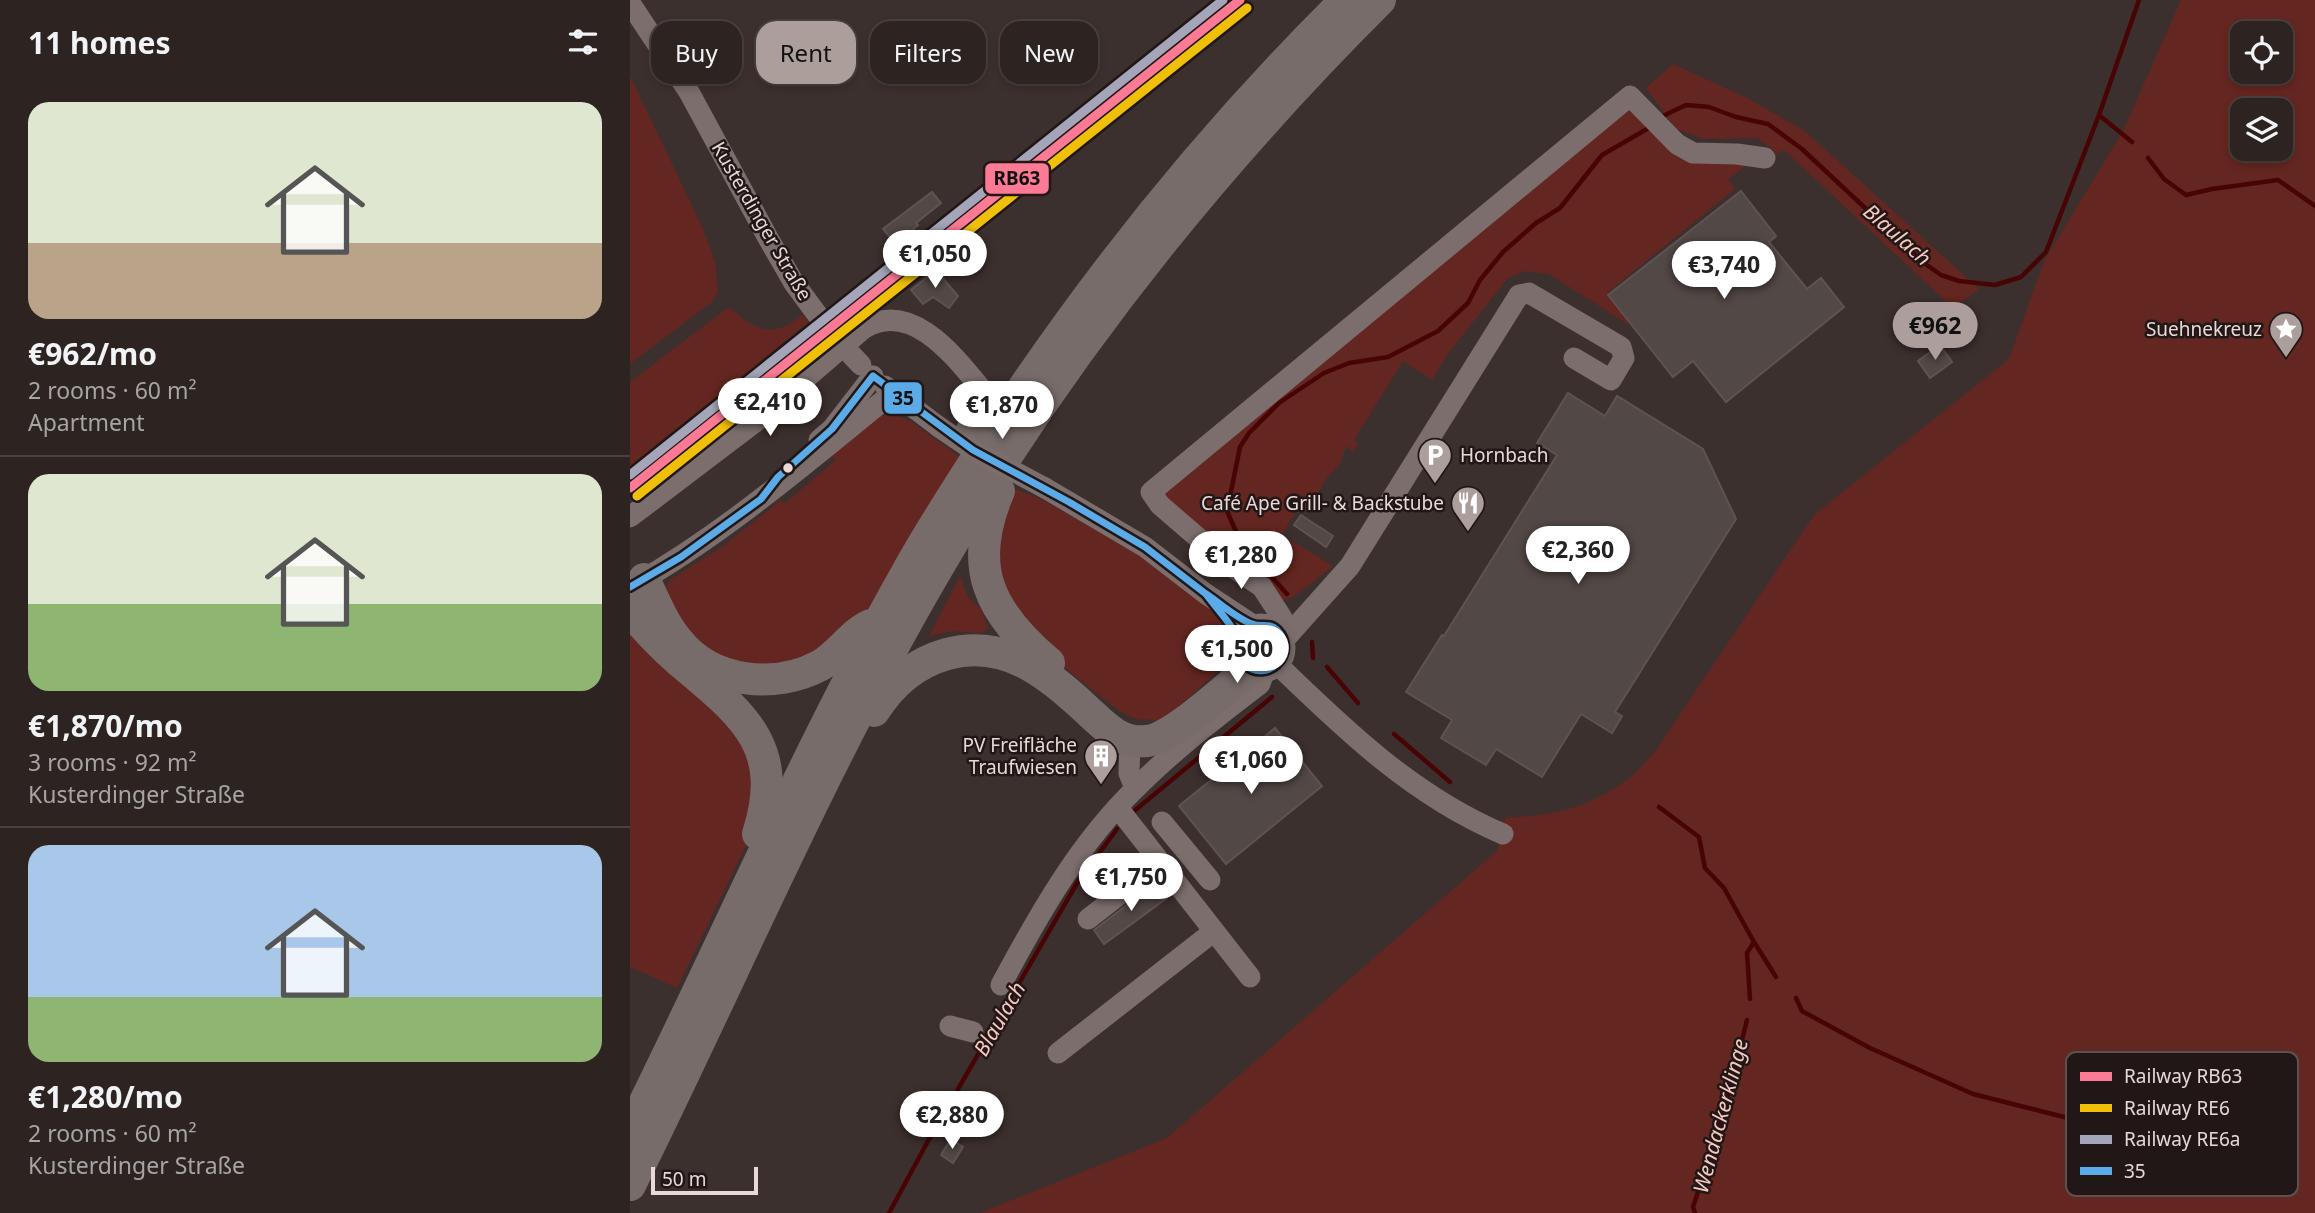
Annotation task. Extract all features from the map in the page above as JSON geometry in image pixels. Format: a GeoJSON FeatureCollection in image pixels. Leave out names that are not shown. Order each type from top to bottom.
{"type":"FeatureCollection","features":[{"type":"Feature","properties":{"kind":"highway"},"geometry":{"type":"LineString","coordinates":[[630,1132],[760,858],[880,621],[934,525],[999,425],[1093,290],[1208,148],[1346,0]]}},
{"type":"Feature","properties":{"kind":"highway"},"geometry":{"type":"LineString","coordinates":[[630,1185],[820,790],[883,666],[980,498],[1108,311],[1185,213],[1276,108],[1380,0]]}},
{"type":"Feature","properties":{"kind":"highway"},"geometry":{"type":"LineString","coordinates":[[1020,436],[1012,465],[990,511],[983,550],[988,582],[995,602],[1009,624],[1030,647],[1118,718],[1147,727],[1160,724],[1181,712],[1228,667],[1259,645]]}},
{"type":"Feature","properties":{"kind":"highway"},"geometry":{"type":"LineString","coordinates":[[637,583],[679,643],[709,666],[744,678],[774,680],[810,670],[843,649],[862,628],[880,621]]}},
{"type":"Feature","properties":{"kind":"highway"},"geometry":{"type":"LineString","coordinates":[[630,610],[677,659],[733,706],[752,732],[762,755],[767,778],[766,810],[758,835],[760,858]]}},
{"type":"Feature","properties":{"kind":"highway"},"geometry":{"type":"LineString","coordinates":[[820,790],[844,766],[876,708],[898,681],[922,664],[951,653],[984,650],[1003,653],[1024,661],[1062,687],[1117,736],[1130,741],[1157,739],[1188,728],[1259,645]]}},
{"type":"Feature","properties":{"kind":"street","name":"Kusterdinger Straße"},"geometry":{"type":"LineString","coordinates":[[630,3],[702,114],[794,283],[830,332],[867,370],[939,427],[973,450],[1045,488],[1145,547],[1206,594],[1259,645]]}},
{"type":"Feature","properties":{"kind":"street"},"geometry":{"type":"LineString","coordinates":[[1503,834],[1433,798],[1381,760],[1259,645],[1262,587],[1232,567],[1160,505],[1152,492],[1630,96],[1677,144],[1693,153],[1765,158]]}},
{"type":"Feature","properties":{"kind":"street"},"geometry":{"type":"LineString","coordinates":[[1259,645],[1284,655],[1284,640],[1350,566],[1519,295],[1529,293],[1621,347],[1624,358],[1611,380],[1574,358]]}},
{"type":"Feature","properties":{"kind":"street"},"geometry":{"type":"LineString","coordinates":[[630,517],[754,423],[863,329],[881,320],[902,319],[922,331],[948,350],[979,386],[979,401],[967,428]]}},
{"type":"Feature","properties":{"kind":"street"},"geometry":{"type":"LineString","coordinates":[[761,499],[778,477],[832,429],[867,370]]}},
{"type":"Feature","properties":{"kind":"street"},"geometry":{"type":"LineString","coordinates":[[637,583],[709,538],[825,450],[894,393]]}},
{"type":"Feature","properties":{"kind":"street"},"geometry":{"type":"LineString","coordinates":[[1259,645],[1305,603],[1321,596]]}},
{"type":"Feature","properties":{"kind":"street"},"geometry":{"type":"LineString","coordinates":[[1001,985],[1044,904],[1089,842],[1121,810],[1135,788],[1188,728]]}},
{"type":"Feature","properties":{"kind":"street"},"geometry":{"type":"LineString","coordinates":[[1130,741],[1129,773],[1135,788]]}},
{"type":"Feature","properties":{"kind":"street"},"geometry":{"type":"LineString","coordinates":[[1121,810],[1250,977]]}},
{"type":"Feature","properties":{"kind":"street"},"geometry":{"type":"LineString","coordinates":[[1162,822],[1210,880]]}},
{"type":"Feature","properties":{"kind":"street"},"geometry":{"type":"LineString","coordinates":[[1088,919],[1160,863]]}},
{"type":"Feature","properties":{"kind":"street"},"geometry":{"type":"LineString","coordinates":[[1058,1053],[1213,932]]}},
{"type":"Feature","properties":{"kind":"street"},"geometry":{"type":"LineString","coordinates":[[950,1026],[973,1032]]}},
{"type":"Feature","properties":{"kind":"shaded area"},"geometry":{"type":"Polygon","coordinates":[[[2181,0],[2315,0],[2315,1213],[980,1213],[1167,1138],[1497,851],[1505,818],[1553,813],[1582,805],[1610,791],[1634,774],[1656,750],[1814,515],[2009,359],[2044,261],[2123,131],[2181,0]]]}},
{"type":"Feature","properties":{"kind":"shaded area"},"geometry":{"type":"Polygon","coordinates":[[[1673,64],[1747,98],[1805,131],[1979,289],[1953,308],[1784,150],[1778,154],[1757,138],[1704,139],[1676,129],[1646,88],[1673,64]]]}},
{"type":"Feature","properties":{"kind":"shaded area"},"geometry":{"type":"Polygon","coordinates":[[[630,76],[703,229],[715,262],[718,291],[713,301],[630,364],[630,76]]]}},
{"type":"Feature","properties":{"kind":"shaded area"},"geometry":{"type":"Polygon","coordinates":[[[1627,108],[1677,144],[1758,157],[1728,179],[1735,189],[1607,293],[1631,324],[1549,274],[1525,271],[1508,278],[1447,355],[1432,380],[1403,361],[1354,440],[1358,444],[1353,452],[1346,446],[1340,464],[1325,480],[1310,509],[1300,504],[1282,535],[1333,566],[1295,596],[1281,601],[1266,582],[1167,500],[1164,487],[1627,108]]]}},
{"type":"Feature","properties":{"kind":"shaded area"},"geometry":{"type":"Polygon","coordinates":[[[729,307],[747,321],[764,329],[782,328],[802,315],[809,322],[630,469],[630,382],[729,307]]]}},
{"type":"Feature","properties":{"kind":"shaded area"},"geometry":{"type":"Polygon","coordinates":[[[891,414],[910,421],[960,457],[866,616],[806,667],[713,664],[662,592],[671,579],[722,547],[780,501],[785,503],[837,459],[831,456],[880,416],[891,414]]]}},
{"type":"Feature","properties":{"kind":"shaded area"},"geometry":{"type":"Polygon","coordinates":[[[1008,486],[1040,499],[1123,543],[1202,601],[1225,626],[1229,642],[1228,652],[1219,670],[1176,709],[1158,720],[1138,719],[1126,715],[1110,704],[1055,660],[992,575],[1008,486]]]}},
{"type":"Feature","properties":{"kind":"shaded area"},"geometry":{"type":"Polygon","coordinates":[[[960,576],[968,597],[981,609],[988,628],[981,633],[952,631],[929,636],[960,576]]]}},
{"type":"Feature","properties":{"kind":"shaded area"},"geometry":{"type":"Polygon","coordinates":[[[630,624],[751,745],[752,833],[677,988],[630,967],[630,624]]]}},
{"type":"Feature","properties":{"kind":"shaded area"},"geometry":{"type":"Polygon","coordinates":[[[1262,632],[1268,633],[1276,641],[1276,653],[1268,661],[1262,662],[1256,661],[1248,653],[1247,647],[1248,641],[1256,633],[1262,632]]]}},
{"type":"Feature","properties":{"kind":"building"},"geometry":{"type":"Polygon","coordinates":[[[1741,191],[1776,236],[1769,242],[1807,289],[1821,278],[1844,307],[1726,402],[1693,361],[1673,377],[1608,295],[1741,191]]]}},
{"type":"Feature","properties":{"kind":"building"},"geometry":{"type":"Polygon","coordinates":[[[932,192],[941,203],[896,244],[883,229],[932,192]]]}},
{"type":"Feature","properties":{"kind":"building"},"geometry":{"type":"Polygon","coordinates":[[[936,270],[958,296],[949,308],[933,297],[923,304],[911,290],[936,270]]]}},
{"type":"Feature","properties":{"kind":"building"},"geometry":{"type":"Polygon","coordinates":[[[1940,345],[1952,362],[1930,378],[1918,361],[1940,345]]]}},
{"type":"Feature","properties":{"kind":"building","name":"Hornbach"},"geometry":{"type":"Polygon","coordinates":[[[1568,393],[1605,416],[1617,396],[1703,449],[1736,519],[1615,712],[1622,716],[1612,733],[1581,714],[1542,777],[1496,749],[1486,765],[1441,738],[1452,720],[1406,692],[1557,455],[1537,443],[1568,393]]]}},
{"type":"Feature","properties":{"kind":"building"},"geometry":{"type":"Polygon","coordinates":[[[1301,515],[1333,536],[1326,547],[1294,525],[1301,515]]]}},
{"type":"Feature","properties":{"kind":"building"},"geometry":{"type":"Polygon","coordinates":[[[1275,728],[1322,786],[1226,864],[1179,806],[1275,728]]]}},
{"type":"Feature","properties":{"kind":"building"},"geometry":{"type":"Polygon","coordinates":[[[1156,883],[1167,898],[1104,944],[1094,930],[1156,883]]]}},
{"type":"Feature","properties":{"kind":"building"},"geometry":{"type":"Polygon","coordinates":[[[951,1139],[963,1147],[953,1163],[941,1155],[951,1139]]]}},
{"type":"Feature","properties":{"kind":"waterway","name":"Blaulach"},"geometry":{"type":"LineString","coordinates":[[1665,115],[1686,105],[1709,107],[1736,117],[1768,124],[1802,149],[1924,263],[1941,275],[1959,281],[1995,285],[2021,277],[2046,252],[2099,115],[2139,0]]}},
{"type":"Feature","properties":{"kind":"waterway"},"geometry":{"type":"LineString","coordinates":[[2099,115],[2132,142]]}},
{"type":"Feature","properties":{"kind":"waterway","name":"Blaulach"},"geometry":{"type":"LineString","coordinates":[[1287,594],[1255,558],[1244,550],[1227,511],[1240,447],[1249,433],[1279,403],[1324,373],[1349,363],[1388,357],[1438,331],[1468,303],[1480,280],[1503,252],[1536,223],[1560,208],[1602,155],[1647,129]]}},
{"type":"Feature","properties":{"kind":"waterway"},"geometry":{"type":"LineString","coordinates":[[2148,158],[2164,179],[2186,195],[2278,180],[2315,206]]}},
{"type":"Feature","properties":{"kind":"waterway","name":"Blaulach"},"geometry":{"type":"LineString","coordinates":[[1312,642],[1313,658]]}},
{"type":"Feature","properties":{"kind":"waterway","name":"Wendackerklinge"},"geometry":{"type":"LineString","coordinates":[[1327,667],[1358,703]]}},
{"type":"Feature","properties":{"kind":"waterway","name":"Blaulach"},"geometry":{"type":"LineString","coordinates":[[1133,812],[1272,697]]}},
{"type":"Feature","properties":{"kind":"waterway","name":"Wendackerklinge"},"geometry":{"type":"LineString","coordinates":[[1394,734],[1450,782]]}},
{"type":"Feature","properties":{"kind":"waterway","name":"Wendackerklinge"},"geometry":{"type":"LineString","coordinates":[[1659,807],[1699,837],[1705,868],[1724,888],[1754,942],[1747,953],[1750,999]]}},
{"type":"Feature","properties":{"kind":"waterway","name":"Blaulach"},"geometry":{"type":"LineString","coordinates":[[889,1213],[1077,883],[1117,829]]}},
{"type":"Feature","properties":{"kind":"waterway"},"geometry":{"type":"LineString","coordinates":[[1754,942],[1776,977]]}},
{"type":"Feature","properties":{"kind":"waterway"},"geometry":{"type":"LineString","coordinates":[[1796,998],[1802,1011],[1870,1048],[1973,1094],[2066,1117]]}},
{"type":"Feature","properties":{"kind":"waterway","name":"Wendackerklinge"},"geometry":{"type":"LineString","coordinates":[[1695,1213],[1693,1207],[1721,1123],[1747,1020]]}},
{"type":"Feature","properties":{"kind":"rail line","name":"RE6a"},"geometry":{"type":"LineString","coordinates":[[630,475],[1223,0]]}},
{"type":"Feature","properties":{"kind":"rail line","name":"RB63"},"geometry":{"type":"LineString","coordinates":[[630,488],[1240,0]]}},
{"type":"Feature","properties":{"kind":"rail line","name":"RE6"},"geometry":{"type":"LineString","coordinates":[[637,496],[1247,8]]}},
{"type":"Feature","properties":{"kind":"transit line","name":"35"},"geometry":{"type":"LineString","coordinates":[[630,587],[681,557],[761,499],[778,477],[832,429],[873,376],[973,450],[1145,547],[1206,594]]}},
{"type":"Feature","properties":{"kind":"transit line","name":"35"},"geometry":{"type":"LineString","coordinates":[[1206,594],[1246,621],[1255,625],[1271,626],[1277,630],[1283,639],[1284,648],[1277,664],[1262,671],[1253,670],[1244,664],[1240,658],[1239,641],[1235,632],[1206,594]]}},
{"type":"Feature","properties":{"kind":"place","name":"Suehnekreuz"},"geometry":{"type":"Point","coordinates":[2286,359]}},
{"type":"Feature","properties":{"kind":"place","name":"Hornbach"},"geometry":{"type":"Point","coordinates":[1435,485]}},
{"type":"Feature","properties":{"kind":"place","name":"Café Ape Grill- & Backstube"},"geometry":{"type":"Point","coordinates":[1468,533]}},
{"type":"Feature","properties":{"kind":"place","name":"PV Freifläche Traufwiesen"},"geometry":{"type":"Point","coordinates":[1101,786]}}]}
